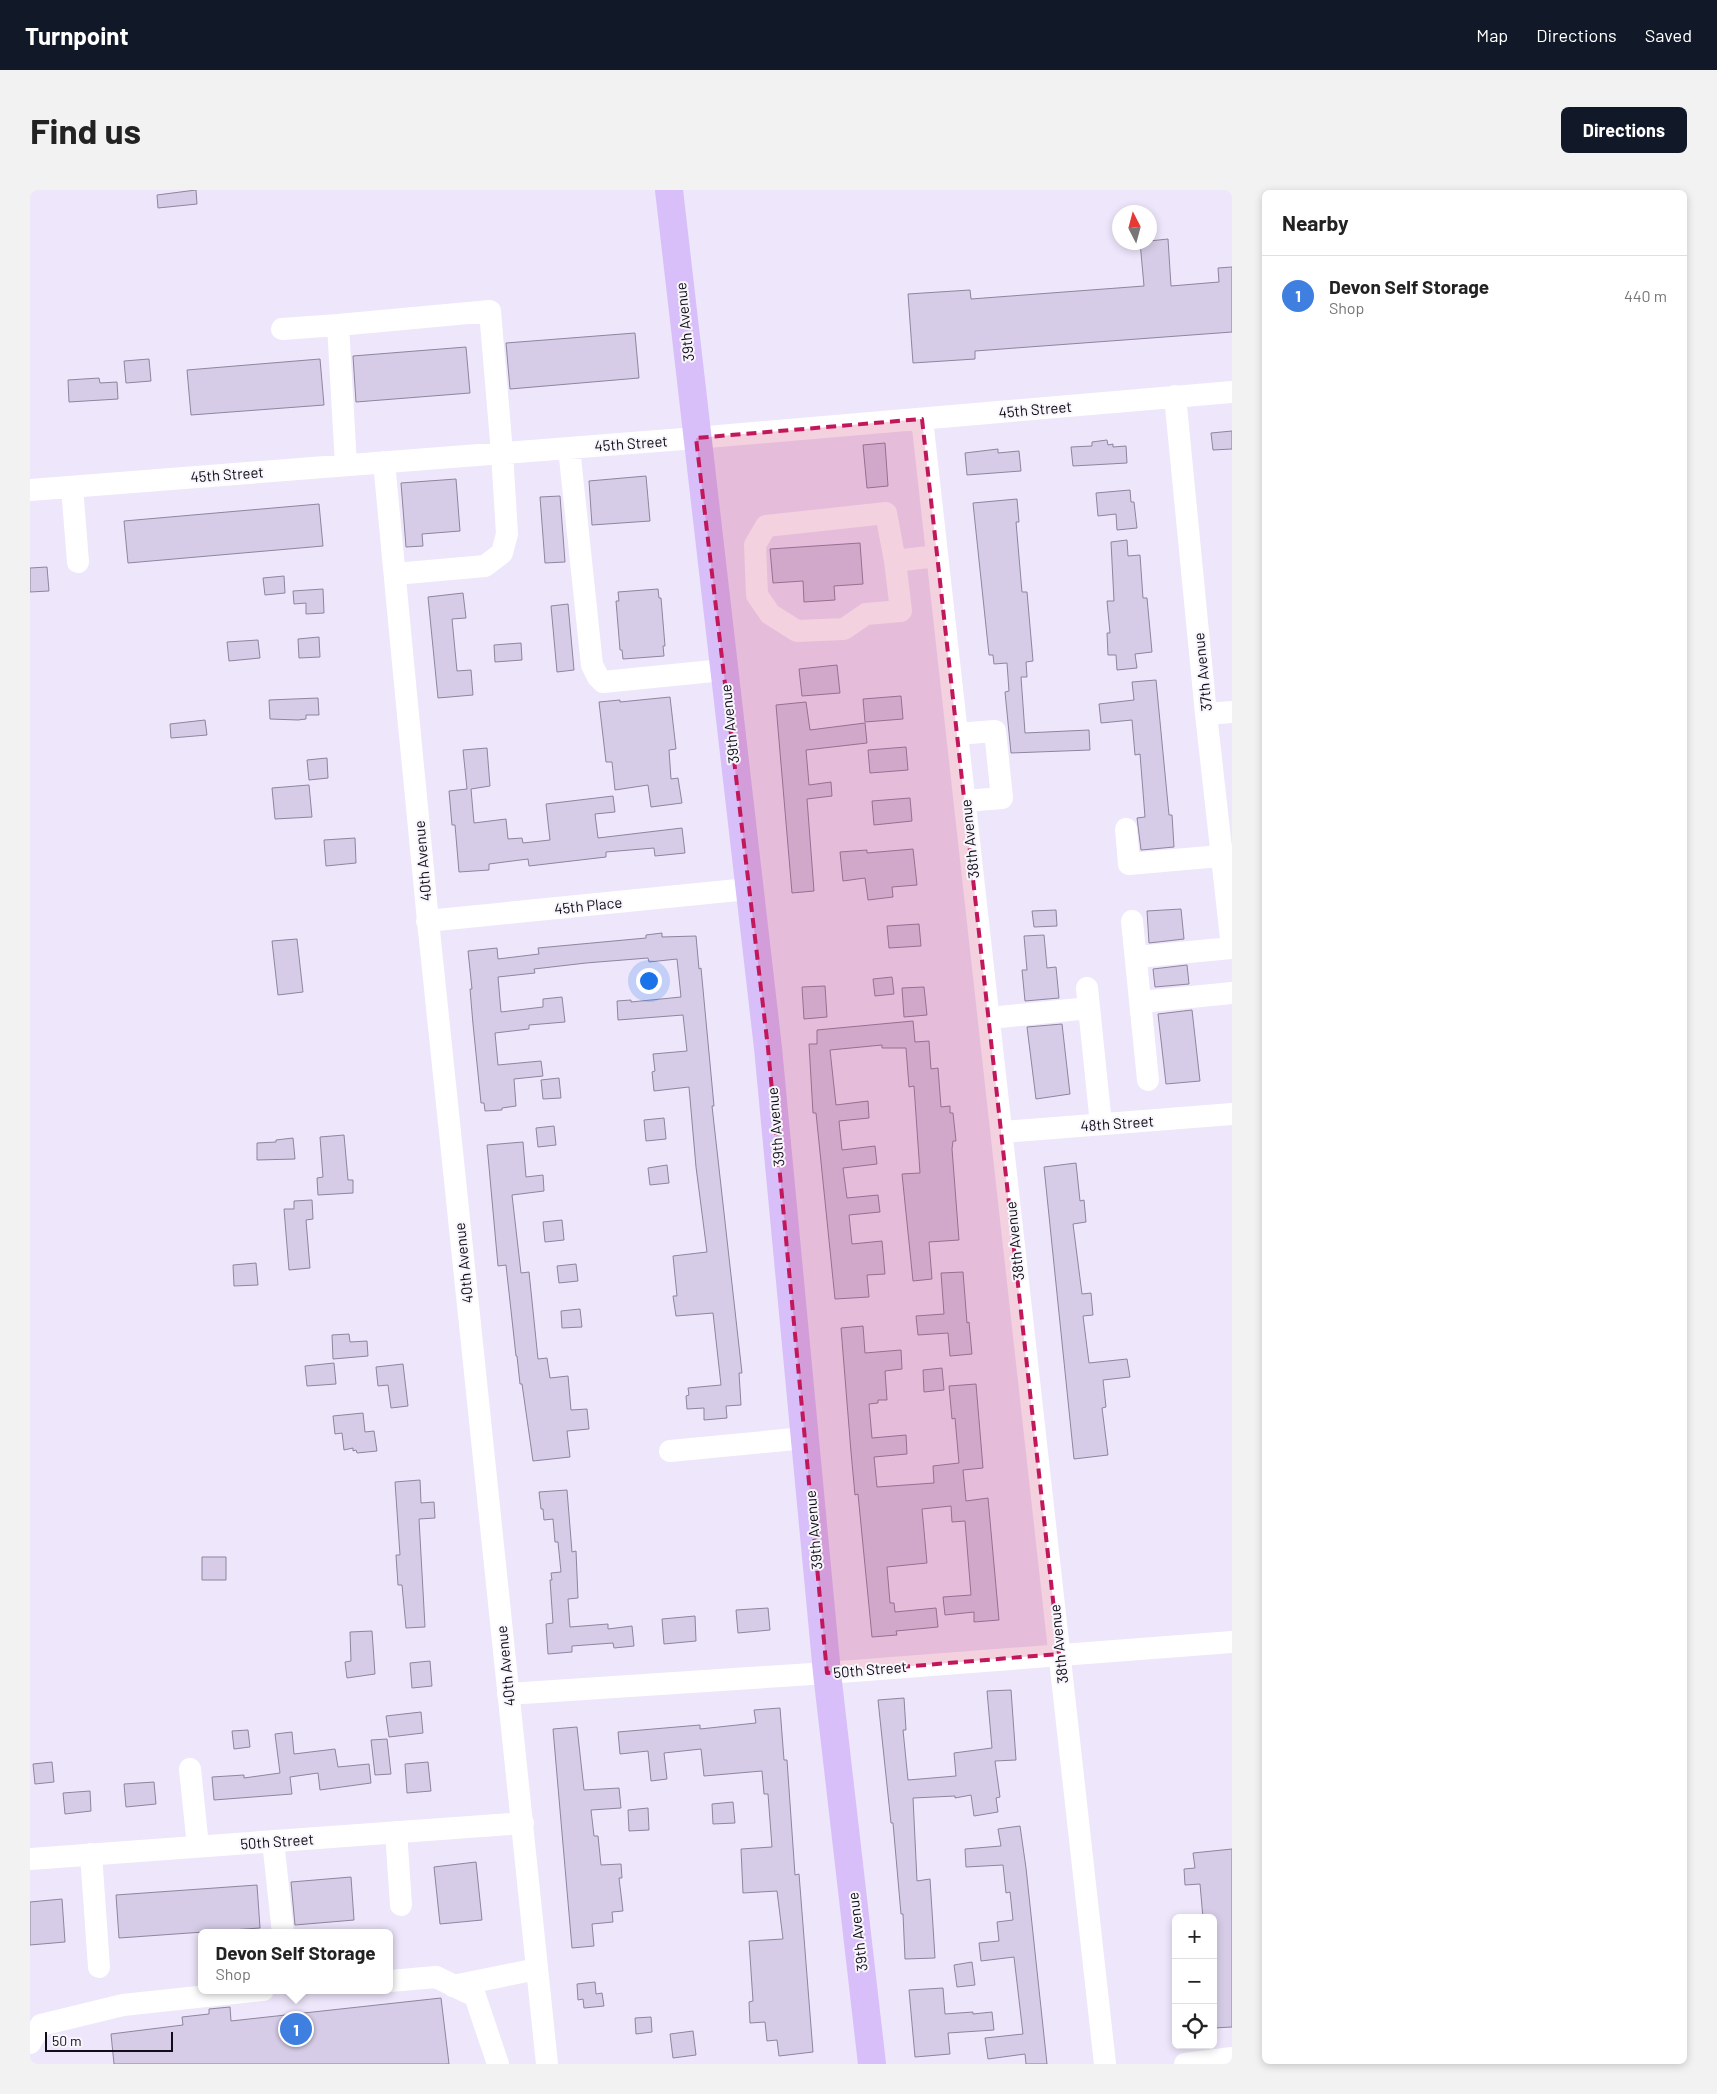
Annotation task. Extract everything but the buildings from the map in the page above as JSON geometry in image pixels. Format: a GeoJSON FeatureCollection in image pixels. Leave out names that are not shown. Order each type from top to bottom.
{"type":"FeatureCollection","features":[{"type":"Feature","properties":{"kind":"main road","name":"39th Avenue"},"geometry":{"type":"LineString","coordinates":[[669,190],[748,889],[768,1048],[827,1673],[872,2064]]}},
{"type":"Feature","properties":{"kind":"street"},"geometry":{"type":"LineString","coordinates":[[282,330],[490,311],[507,534],[502,553],[484,566],[395,574]]}},
{"type":"Feature","properties":{"kind":"street"},"geometry":{"type":"LineString","coordinates":[[338,325],[346,465]]}},
{"type":"Feature","properties":{"kind":"street","name":"45th Street"},"geometry":{"type":"LineString","coordinates":[[30,490],[696,438],[1232,392]]}},
{"type":"Feature","properties":{"kind":"street","name":"37th Avenue"},"geometry":{"type":"LineString","coordinates":[[1175,396],[1206,714],[1222,761],[1232,947]]}},
{"type":"Feature","properties":{"kind":"street","name":"38th Avenue"},"geometry":{"type":"LineString","coordinates":[[922,419],[1105,2064]]}},
{"type":"Feature","properties":{"kind":"street"},"geometry":{"type":"LineString","coordinates":[[569,448],[592,665],[598,677],[604,682],[723,670]]}},
{"type":"Feature","properties":{"kind":"street","name":"40th Avenue"},"geometry":{"type":"LineString","coordinates":[[384,462],[428,921],[547,2064]]}},
{"type":"Feature","properties":{"kind":"street"},"geometry":{"type":"LineString","coordinates":[[72,487],[78,562]]}},
{"type":"Feature","properties":{"kind":"street"},"geometry":{"type":"LineString","coordinates":[[886,513],[894,561],[901,611],[866,614],[844,629],[797,631],[770,614],[757,595],[755,545],[766,526],[886,513]]}},
{"type":"Feature","properties":{"kind":"street"},"geometry":{"type":"LineString","coordinates":[[894,561],[937,556]]}},
{"type":"Feature","properties":{"kind":"street"},"geometry":{"type":"LineString","coordinates":[[1206,714],[1232,712]]}},
{"type":"Feature","properties":{"kind":"street"},"geometry":{"type":"LineString","coordinates":[[957,734],[995,731],[1002,798],[965,800]]}},
{"type":"Feature","properties":{"kind":"street"},"geometry":{"type":"LineString","coordinates":[[1126,829],[1129,864],[1227,856]]}},
{"type":"Feature","properties":{"kind":"street","name":"45th Place"},"geometry":{"type":"LineString","coordinates":[[428,921],[748,889]]}},
{"type":"Feature","properties":{"kind":"street"},"geometry":{"type":"LineString","coordinates":[[1132,921],[1148,1080]]}},
{"type":"Feature","properties":{"kind":"street"},"geometry":{"type":"LineString","coordinates":[[1137,957],[1232,947]]}},
{"type":"Feature","properties":{"kind":"street"},"geometry":{"type":"LineString","coordinates":[[1141,1002],[1232,994]]}},
{"type":"Feature","properties":{"kind":"street"},"geometry":{"type":"LineString","coordinates":[[990,1018],[1088,998],[1101,1124]]}},
{"type":"Feature","properties":{"kind":"street","name":"48th Street"},"geometry":{"type":"LineString","coordinates":[[1002,1132],[1232,1114]]}},
{"type":"Feature","properties":{"kind":"street"},"geometry":{"type":"LineString","coordinates":[[670,1451],[805,1438]]}},
{"type":"Feature","properties":{"kind":"street","name":"50th Street"},"geometry":{"type":"LineString","coordinates":[[508,1694],[827,1673],[1232,1642]]}},
{"type":"Feature","properties":{"kind":"street"},"geometry":{"type":"LineString","coordinates":[[190,1769],[198,1846]]}},
{"type":"Feature","properties":{"kind":"street","name":"50th Street"},"geometry":{"type":"LineString","coordinates":[[30,1859],[523,1823]]}},
{"type":"Feature","properties":{"kind":"street"},"geometry":{"type":"LineString","coordinates":[[396,1832],[401,1906]]}},
{"type":"Feature","properties":{"kind":"street"},"geometry":{"type":"LineString","coordinates":[[273,1841],[283,1929]]}},
{"type":"Feature","properties":{"kind":"street"},"geometry":{"type":"LineString","coordinates":[[91,1854],[99,1967]]}},
{"type":"Feature","properties":{"kind":"street"},"geometry":{"type":"LineString","coordinates":[[454,1986],[538,1969]]}},
{"type":"Feature","properties":{"kind":"street"},"geometry":{"type":"LineString","coordinates":[[393,1981],[436,1977],[475,1996],[498,2064]]}},
{"type":"Feature","properties":{"kind":"street"},"geometry":{"type":"LineString","coordinates":[[31,2040],[41,2025],[123,2005],[225,1994]]}},
{"type":"Feature","properties":{"kind":"street"},"geometry":{"type":"LineString","coordinates":[[1185,2064],[1232,2058]]}},
{"type":"Feature","properties":{"kind":"highlighted area"},"geometry":{"type":"Polygon","coordinates":[[[922,419],[1059,1654],[827,1673],[768,1048],[696,438],[922,419]]]}},
{"type":"Feature","properties":{"kind":"place","name":"Devon Self Storage"},"geometry":{"type":"Point","coordinates":[296,2029]}}]}
